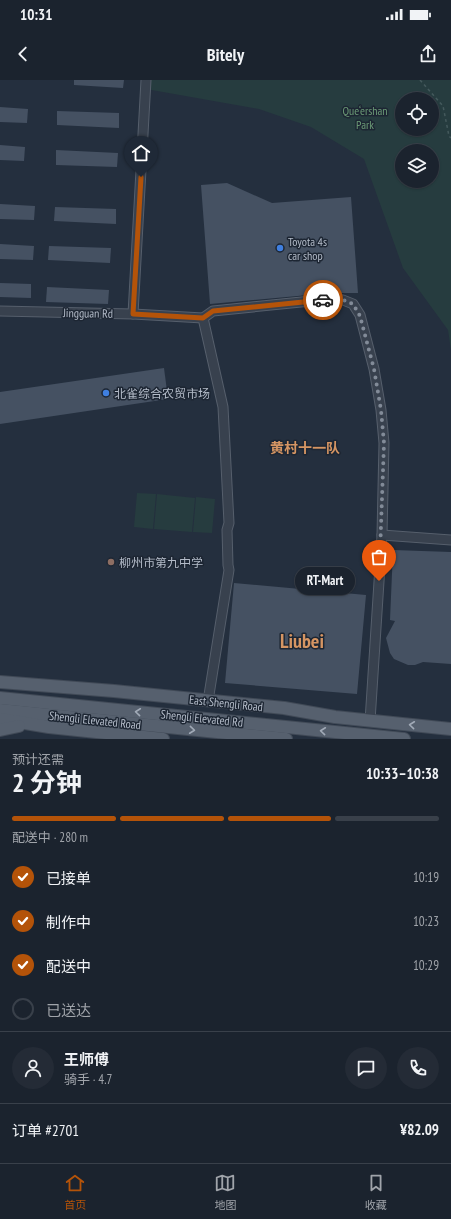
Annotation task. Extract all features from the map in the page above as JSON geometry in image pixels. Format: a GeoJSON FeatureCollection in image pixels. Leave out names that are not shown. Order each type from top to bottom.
{"type":"FeatureCollection","features":[{"type":"Feature","properties":{"kind":"main road","name":"East Shengli Road"},"geometry":{"type":"LineString","coordinates":[[2,684],[114,691],[208,702],[284,708],[335,717],[451,729]]}},
{"type":"Feature","properties":{"kind":"main road"},"geometry":{"type":"LineString","coordinates":[[2,684],[110,698],[284,716],[335,717]]}},
{"type":"Feature","properties":{"kind":"main road","name":"Shengli Elevated Rd"},"geometry":{"type":"LineString","coordinates":[[0,698],[404,739]]}},
{"type":"Feature","properties":{"kind":"main road","name":"Shengli Elevated Road"},"geometry":{"type":"LineString","coordinates":[[0,710],[286,739]]}},
{"type":"Feature","properties":{"kind":"main road"},"geometry":{"type":"LineString","coordinates":[[0,719],[49,727],[164,739]]}},
{"type":"Feature","properties":{"kind":"main road"},"geometry":{"type":"LineString","coordinates":[[0,724],[121,739]]}},
{"type":"Feature","properties":{"kind":"main road"},"geometry":{"type":"LineString","coordinates":[[0,730],[19,726]]}},
{"type":"Feature","properties":{"kind":"street"},"geometry":{"type":"LineString","coordinates":[[133,314],[146,80]]}},
{"type":"Feature","properties":{"kind":"street"},"geometry":{"type":"LineString","coordinates":[[208,702],[229,570],[227,530],[229,522],[223,407],[203,318],[213,311],[331,299],[343,300],[353,304],[360,316],[366,334],[381,410],[384,443],[382,535],[370,720]]}},
{"type":"Feature","properties":{"kind":"street","name":"Jingguan Rd"},"geometry":{"type":"LineString","coordinates":[[0,312],[133,314],[203,318]]}},
{"type":"Feature","properties":{"kind":"street"},"geometry":{"type":"LineString","coordinates":[[382,535],[451,540]]}},
{"type":"Feature","properties":{"kind":"path"},"geometry":{"type":"LineString","coordinates":[[420,80],[443,106],[449,136],[451,138]]}},
{"type":"Feature","properties":{"kind":"green space","name":"Que‘ershan Park"},"geometry":{"type":"Polygon","coordinates":[[[146,80],[451,80],[451,350],[448,330],[403,268],[364,159],[311,127],[259,109],[146,89],[146,80]]]}},
{"type":"Feature","properties":{"kind":"green space"},"geometry":{"type":"Polygon","coordinates":[[[137,493],[156,494],[153,529],[134,527],[137,493]]]}},
{"type":"Feature","properties":{"kind":"green space"},"geometry":{"type":"Polygon","coordinates":[[[157,494],[195,498],[192,532],[154,529],[157,494]]]}},
{"type":"Feature","properties":{"kind":"green space"},"geometry":{"type":"Polygon","coordinates":[[[196,497],[215,499],[212,533],[193,532],[196,497]]]}},
{"type":"Feature","properties":{"kind":"building"},"geometry":{"type":"Polygon","coordinates":[[[74,80],[124,80],[123,88],[74,85],[74,80]]]}},
{"type":"Feature","properties":{"kind":"building"},"geometry":{"type":"Polygon","coordinates":[[[0,107],[28,109],[27,123],[0,122],[0,107]]]}},
{"type":"Feature","properties":{"kind":"building"},"geometry":{"type":"Polygon","coordinates":[[[57,111],[119,113],[119,128],[57,125],[57,111]]]}},
{"type":"Feature","properties":{"kind":"building"},"geometry":{"type":"Polygon","coordinates":[[[0,145],[25,147],[24,161],[0,160],[0,145]]]}},
{"type":"Feature","properties":{"kind":"building"},"geometry":{"type":"Polygon","coordinates":[[[56,150],[118,153],[117,167],[56,165],[56,150]]]}},
{"type":"Feature","properties":{"kind":"building","name":"Toyota 4s car shop"},"geometry":{"type":"Polygon","coordinates":[[[227,183],[272,203],[351,197],[358,293],[330,293],[210,304],[201,185],[227,183]]]}},
{"type":"Feature","properties":{"kind":"building"},"geometry":{"type":"Polygon","coordinates":[[[0,204],[35,206],[34,220],[0,219],[0,204]]]}},
{"type":"Feature","properties":{"kind":"building"},"geometry":{"type":"Polygon","coordinates":[[[55,207],[116,209],[116,224],[54,221],[55,207]]]}},
{"type":"Feature","properties":{"kind":"building"},"geometry":{"type":"Polygon","coordinates":[[[0,244],[34,246],[33,260],[0,259],[0,244]]]}},
{"type":"Feature","properties":{"kind":"building"},"geometry":{"type":"Polygon","coordinates":[[[49,246],[111,248],[110,263],[48,260],[49,246]]]}},
{"type":"Feature","properties":{"kind":"building"},"geometry":{"type":"Polygon","coordinates":[[[0,283],[31,284],[31,298],[0,297],[0,283]]]}},
{"type":"Feature","properties":{"kind":"building"},"geometry":{"type":"Polygon","coordinates":[[[47,287],[109,290],[108,304],[46,302],[47,287]]]}},
{"type":"Feature","properties":{"kind":"building"},"geometry":{"type":"Polygon","coordinates":[[[164,368],[168,399],[0,424],[0,392],[164,368]]]}},
{"type":"Feature","properties":{"kind":"building"},"geometry":{"type":"Polygon","coordinates":[[[393,550],[451,552],[451,664],[423,662],[415,665],[408,665],[394,659],[390,653],[386,638],[395,621],[390,620],[393,550]]]}},
{"type":"Feature","properties":{"kind":"building"},"geometry":{"type":"Polygon","coordinates":[[[234,583],[366,595],[357,694],[225,683],[234,583]]]}},
{"type":"Feature","properties":{"kind":"way so far"},"geometry":{"type":"LineString","coordinates":[[323,300],[343,300],[353,304],[360,316],[366,334],[374,369],[381,410],[384,443],[382,535],[379,581]]}},
{"type":"Feature","properties":{"kind":"place","name":"Toyota 4s car shop"},"geometry":{"type":"Point","coordinates":[280,248]}},
{"type":"Feature","properties":{"kind":"place","name":"北雀综合农贸市场"},"geometry":{"type":"Point","coordinates":[106,393]}},
{"type":"Feature","properties":{"kind":"place","name":"柳州市第九中学"},"geometry":{"type":"Point","coordinates":[111,562]}},
{"type":"Feature","properties":{"kind":"place","name":"RT-Mart"},"geometry":{"type":"Point","coordinates":[379,581]}},
{"type":"Feature","properties":{"kind":"district","name":"黄村十一队"},"geometry":{"type":"Point","coordinates":[305,448]}},
{"type":"Feature","properties":{"kind":"district","name":"Liubei"},"geometry":{"type":"Point","coordinates":[302,641]}},
{"type":"Feature","properties":{"kind":"route"},"geometry":{"type":"LineString","coordinates":[[141,177],[133,314],[203,318],[213,311],[323,300]]}}]}
